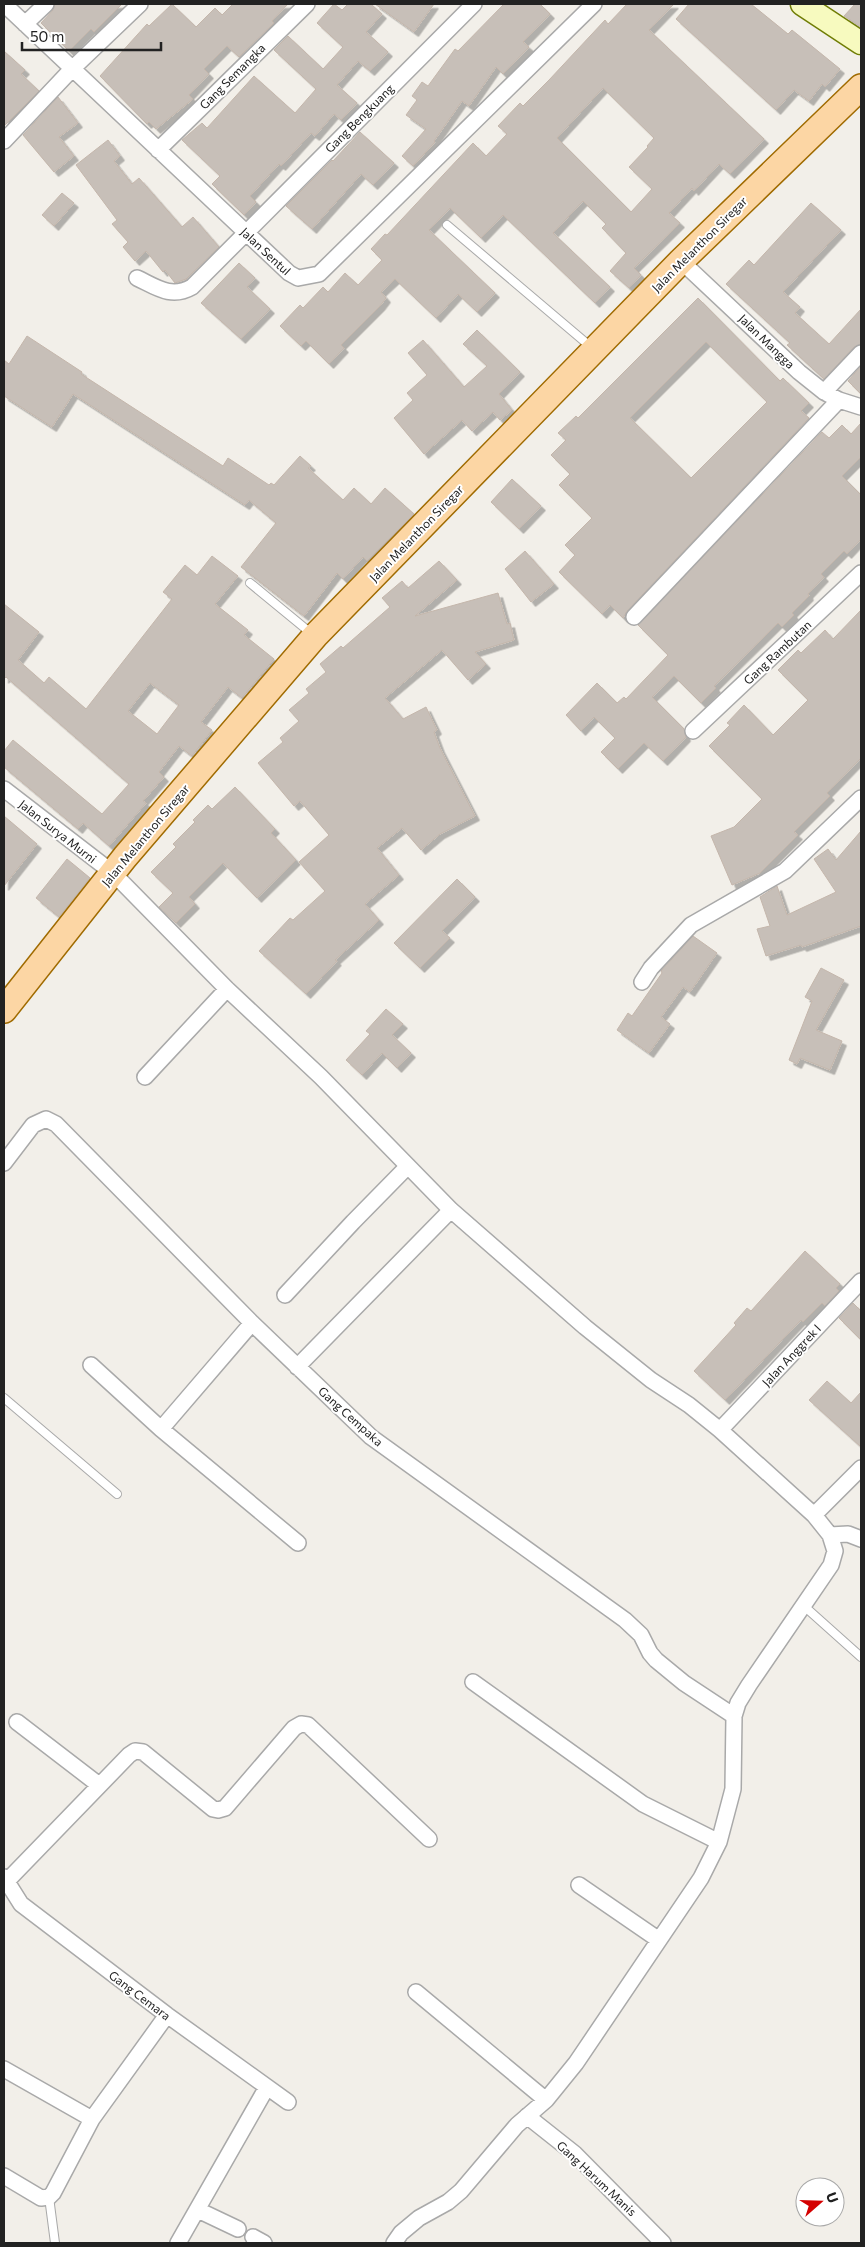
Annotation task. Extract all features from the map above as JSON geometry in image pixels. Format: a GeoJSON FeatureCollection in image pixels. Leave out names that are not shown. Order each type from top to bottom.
{"type":"FeatureCollection","features":[{"type":"Feature","properties":{"kind":"main road","name":"Jalan Melanthon Siregar"},"geometry":{"type":"LineString","coordinates":[[4,1010],[113,873],[315,636],[681,261],[861,87]]}},
{"type":"Feature","properties":{"kind":"street","name":"Jalan Sentul"},"geometry":{"type":"LineString","coordinates":[[4,4],[288,273],[298,278],[318,274],[594,4]]}},
{"type":"Feature","properties":{"kind":"street"},"geometry":{"type":"LineString","coordinates":[[25,24],[46,4]]}},
{"type":"Feature","properties":{"kind":"street"},"geometry":{"type":"LineString","coordinates":[[4,141],[72,69],[140,4]]}},
{"type":"Feature","properties":{"kind":"street","name":"Gang Semangka"},"geometry":{"type":"LineString","coordinates":[[158,150],[307,4]]}},
{"type":"Feature","properties":{"kind":"street","name":"Gang Bengkuang"},"geometry":{"type":"LineString","coordinates":[[137,278],[159,289],[181,293],[206,274],[245,232],[474,4]]}},
{"type":"Feature","properties":{"kind":"street"},"geometry":{"type":"LineString","coordinates":[[802,4],[861,43]]}},
{"type":"Feature","properties":{"kind":"street","name":"Jalan Mangga"},"geometry":{"type":"LineString","coordinates":[[681,261],[799,372],[824,392],[839,400],[861,407]]}},
{"type":"Feature","properties":{"kind":"street"},"geometry":{"type":"LineString","coordinates":[[824,392],[861,353]]}},
{"type":"Feature","properties":{"kind":"street"},"geometry":{"type":"LineString","coordinates":[[634,617],[839,400]]}},
{"type":"Feature","properties":{"kind":"street","name":"Gang Rambutan"},"geometry":{"type":"LineString","coordinates":[[693,731],[861,572]]}},
{"type":"Feature","properties":{"kind":"street","name":"Jalan Surya Murni"},"geometry":{"type":"LineString","coordinates":[[4,789],[113,873],[227,989],[321,1077],[451,1210],[585,1327],[651,1380],[690,1405],[720,1430],[814,1515],[830,1534]]}},
{"type":"Feature","properties":{"kind":"street"},"geometry":{"type":"LineString","coordinates":[[642,982],[651,968],[691,925],[785,871],[861,798]]}},
{"type":"Feature","properties":{"kind":"street"},"geometry":{"type":"LineString","coordinates":[[145,1077],[227,989]]}},
{"type":"Feature","properties":{"kind":"street","name":"Gang Cempaka"},"geometry":{"type":"LineString","coordinates":[[4,1163],[33,1125],[46,1119],[56,1124],[252,1323],[371,1437],[625,1620],[641,1634],[650,1653],[656,1660],[684,1683],[734,1716]]}},
{"type":"Feature","properties":{"kind":"street"},"geometry":{"type":"LineString","coordinates":[[285,1295],[408,1166]]}},
{"type":"Feature","properties":{"kind":"street"},"geometry":{"type":"LineString","coordinates":[[297,1367],[451,1210]]}},
{"type":"Feature","properties":{"kind":"street","name":"Jalan Anggrek I"},"geometry":{"type":"LineString","coordinates":[[720,1430],[861,1281]]}},
{"type":"Feature","properties":{"kind":"street"},"geometry":{"type":"LineString","coordinates":[[161,1430],[252,1323]]}},
{"type":"Feature","properties":{"kind":"street"},"geometry":{"type":"LineString","coordinates":[[91,1365],[161,1430],[298,1542]]}},
{"type":"Feature","properties":{"kind":"street"},"geometry":{"type":"LineString","coordinates":[[814,1515],[861,1468]]}},
{"type":"Feature","properties":{"kind":"street"},"geometry":{"type":"LineString","coordinates":[[394,2243],[401,2233],[419,2218],[448,2202],[461,2191],[526,2116],[546,2100],[576,2063],[701,1878],[719,1842],[733,1789],[734,1716],[738,1703],[831,1565],[835,1551],[830,1534],[848,1534],[861,1539]]}},
{"type":"Feature","properties":{"kind":"street"},"geometry":{"type":"LineString","coordinates":[[473,1682],[643,1804],[719,1842]]}},
{"type":"Feature","properties":{"kind":"street"},"geometry":{"type":"LineString","coordinates":[[17,1722],[99,1785]]}},
{"type":"Feature","properties":{"kind":"street"},"geometry":{"type":"LineString","coordinates":[[5,1879],[135,1751],[143,1752],[213,1809],[218,1810],[225,1808],[294,1728],[301,1724],[308,1725],[429,1839]]}},
{"type":"Feature","properties":{"kind":"street","name":"Gang Cemara"},"geometry":{"type":"LineString","coordinates":[[5,1879],[21,1904],[167,2015],[288,2102]]}},
{"type":"Feature","properties":{"kind":"street"},"geometry":{"type":"LineString","coordinates":[[579,1885],[658,1940]]}},
{"type":"Feature","properties":{"kind":"street"},"geometry":{"type":"LineString","coordinates":[[416,1992],[546,2100]]}},
{"type":"Feature","properties":{"kind":"street"},"geometry":{"type":"LineString","coordinates":[[4,2176],[40,2198],[53,2193],[92,2119],[167,2015]]}},
{"type":"Feature","properties":{"kind":"street"},"geometry":{"type":"LineString","coordinates":[[4,2069],[92,2119]]}},
{"type":"Feature","properties":{"kind":"street"},"geometry":{"type":"LineString","coordinates":[[178,2243],[267,2087]]}},
{"type":"Feature","properties":{"kind":"street","name":"Gang Harum Manis"},"geometry":{"type":"LineString","coordinates":[[526,2116],[575,2154],[663,2243]]}},
{"type":"Feature","properties":{"kind":"street"},"geometry":{"type":"LineString","coordinates":[[198,2210],[238,2229]]}},
{"type":"Feature","properties":{"kind":"lane"},"geometry":{"type":"LineString","coordinates":[[447,225],[594,350]]}},
{"type":"Feature","properties":{"kind":"lane"},"geometry":{"type":"LineString","coordinates":[[250,584],[315,636]]}},
{"type":"Feature","properties":{"kind":"lane"},"geometry":{"type":"LineString","coordinates":[[4,1398],[116,1494]]}},
{"type":"Feature","properties":{"kind":"lane"},"geometry":{"type":"LineString","coordinates":[[804,1606],[861,1657]]}},
{"type":"Feature","properties":{"kind":"lane"},"geometry":{"type":"LineString","coordinates":[[49,2196],[55,2243]]}},
{"type":"Feature","properties":{"kind":"building"},"geometry":{"type":"Polygon","coordinates":[[[55,4],[122,4],[94,32],[91,29],[69,51],[41,23],[53,10],[55,4]]]}},
{"type":"Feature","properties":{"kind":"building"},"geometry":{"type":"Polygon","coordinates":[[[172,4],[196,27],[215,8],[222,15],[233,4],[288,4],[272,21],[274,23],[239,57],[227,46],[204,69],[209,74],[189,95],[193,99],[156,129],[149,122],[147,124],[100,76],[147,24],[149,26],[172,4]]]}},
{"type":"Feature","properties":{"kind":"building"},"geometry":{"type":"Polygon","coordinates":[[[334,4],[342,10],[348,4],[371,4],[382,14],[366,32],[388,52],[370,71],[358,61],[337,85],[357,103],[341,120],[334,114],[315,136],[311,133],[281,166],[279,164],[250,196],[256,202],[244,215],[212,184],[220,176],[182,140],[202,123],[207,128],[254,76],[295,113],[316,89],[274,50],[288,36],[323,69],[343,47],[317,23],[334,4]]]}},
{"type":"Feature","properties":{"kind":"building"},"geometry":{"type":"Polygon","coordinates":[[[375,4],[434,4],[414,32],[375,4]]]}},
{"type":"Feature","properties":{"kind":"building"},"geometry":{"type":"Polygon","coordinates":[[[504,4],[540,4],[550,14],[523,42],[529,47],[503,74],[496,67],[469,106],[462,101],[435,142],[413,166],[402,156],[426,129],[406,115],[417,100],[412,96],[422,82],[428,86],[455,49],[458,51],[504,4]]]}},
{"type":"Feature","properties":{"kind":"building"},"geometry":{"type":"Polygon","coordinates":[[[627,4],[674,4],[649,30],[764,139],[730,174],[719,164],[694,191],[692,188],[669,213],[680,223],[634,268],[641,275],[629,288],[610,271],[626,253],[602,228],[606,224],[583,201],[553,233],[610,287],[595,303],[503,215],[481,238],[450,208],[429,230],[495,293],[477,312],[458,294],[436,318],[395,279],[381,292],[386,298],[380,306],[341,345],[344,348],[329,364],[306,341],[301,346],[280,326],[300,305],[303,308],[323,287],[328,292],[345,273],[358,285],[382,260],[371,249],[385,234],[387,235],[473,143],[486,156],[507,134],[498,126],[520,103],[523,106],[605,20],[608,24],[627,4]],[[603,88],[557,138],[631,212],[652,189],[629,167],[654,138],[603,88]]]}},
{"type":"Feature","properties":{"kind":"building"},"geometry":{"type":"Polygon","coordinates":[[[689,4],[751,4],[788,34],[792,30],[840,69],[825,87],[822,84],[809,101],[794,90],[776,110],[676,19],[689,4]]]}},
{"type":"Feature","properties":{"kind":"building"},"geometry":{"type":"Polygon","coordinates":[[[855,4],[861,4],[861,27],[844,16],[855,4]]]}},
{"type":"Feature","properties":{"kind":"building"},"geometry":{"type":"Polygon","coordinates":[[[4,51],[25,70],[21,74],[39,91],[4,126],[4,51]]]}},
{"type":"Feature","properties":{"kind":"building"},"geometry":{"type":"Polygon","coordinates":[[[58,97],[78,123],[59,137],[74,156],[54,172],[23,135],[58,97]]]}},
{"type":"Feature","properties":{"kind":"building"},"geometry":{"type":"Polygon","coordinates":[[[360,132],[394,163],[373,185],[361,174],[312,229],[286,206],[360,132]]]}},
{"type":"Feature","properties":{"kind":"building"},"geometry":{"type":"Polygon","coordinates":[[[108,140],[120,156],[114,161],[132,184],[139,178],[182,227],[193,217],[219,247],[186,279],[175,283],[165,270],[163,272],[146,251],[135,261],[123,247],[128,242],[112,224],[117,220],[76,165],[108,140]]]}},
{"type":"Feature","properties":{"kind":"building"},"geometry":{"type":"Polygon","coordinates":[[[62,193],[74,203],[54,226],[42,215],[62,193]]]}},
{"type":"Feature","properties":{"kind":"building"},"geometry":{"type":"Polygon","coordinates":[[[811,203],[841,230],[783,292],[800,307],[795,313],[829,344],[861,309],[861,344],[854,347],[824,379],[787,345],[790,343],[726,284],[749,260],[754,265],[811,203]]]}},
{"type":"Feature","properties":{"kind":"building"},"geometry":{"type":"Polygon","coordinates":[[[239,263],[255,278],[247,287],[270,309],[241,339],[201,303],[239,263]]]}},
{"type":"Feature","properties":{"kind":"building"},"geometry":{"type":"Polygon","coordinates":[[[698,298],[780,381],[783,378],[809,403],[801,411],[809,418],[627,611],[623,618],[610,605],[602,614],[559,572],[575,555],[565,545],[592,518],[559,485],[570,474],[551,455],[566,440],[558,433],[576,416],[578,418],[698,298]],[[706,342],[630,418],[691,478],[767,402],[706,342]]]}},
{"type":"Feature","properties":{"kind":"building"},"geometry":{"type":"Polygon","coordinates":[[[477,330],[520,372],[499,394],[512,410],[500,420],[493,412],[472,431],[462,420],[424,454],[394,418],[413,400],[407,393],[427,375],[408,353],[423,340],[464,387],[487,366],[463,344],[477,330]]]}},
{"type":"Feature","properties":{"kind":"building"},"geometry":{"type":"Polygon","coordinates":[[[27,336],[82,372],[81,374],[223,466],[228,458],[269,485],[271,483],[274,485],[300,456],[311,466],[308,468],[343,500],[354,488],[371,504],[385,488],[414,514],[367,561],[363,557],[343,579],[337,573],[304,616],[241,567],[276,523],[249,500],[245,505],[73,394],[52,427],[4,396],[4,360],[9,364],[27,336]]]}},
{"type":"Feature","properties":{"kind":"building"},"geometry":{"type":"Polygon","coordinates":[[[861,366],[861,394],[848,381],[861,366]]]}},
{"type":"Feature","properties":{"kind":"building"},"geometry":{"type":"Polygon","coordinates":[[[861,423],[861,457],[842,476],[861,495],[861,539],[847,554],[844,551],[821,574],[824,577],[792,613],[794,615],[782,627],[778,623],[714,686],[716,688],[701,703],[674,676],[652,697],[684,729],[686,737],[663,761],[644,743],[618,769],[601,752],[615,738],[594,717],[581,731],[566,715],[597,683],[617,703],[624,697],[626,699],[668,655],[638,625],[822,432],[829,438],[842,425],[851,434],[861,423]]]}},
{"type":"Feature","properties":{"kind":"building"},"geometry":{"type":"Polygon","coordinates":[[[512,479],[541,506],[519,529],[491,502],[512,479]]]}},
{"type":"Feature","properties":{"kind":"building"},"geometry":{"type":"Polygon","coordinates":[[[525,551],[554,584],[531,602],[505,569],[525,551]]]}},
{"type":"Feature","properties":{"kind":"building"},"geometry":{"type":"Polygon","coordinates":[[[212,556],[238,576],[215,604],[248,630],[244,635],[274,659],[242,698],[228,687],[201,722],[212,730],[192,756],[179,746],[159,772],[164,777],[143,801],[146,803],[109,846],[83,823],[78,829],[4,767],[4,751],[13,740],[102,814],[129,784],[6,677],[4,679],[4,604],[39,632],[18,660],[44,683],[49,677],[86,709],[172,599],[163,592],[185,565],[197,575],[212,556]],[[150,683],[128,711],[157,734],[179,705],[150,683]]]}},
{"type":"Feature","properties":{"kind":"building"},"geometry":{"type":"Polygon","coordinates":[[[439,561],[457,580],[415,616],[498,593],[507,624],[510,623],[514,640],[475,652],[486,664],[468,680],[442,650],[385,698],[403,719],[426,707],[437,730],[434,732],[440,748],[475,816],[440,834],[421,850],[402,828],[377,848],[399,875],[365,904],[379,920],[335,960],[337,961],[306,994],[259,951],[290,918],[293,920],[325,891],[299,862],[329,835],[300,801],[294,806],[258,763],[283,742],[280,738],[299,721],[289,710],[309,693],[306,689],[326,672],[320,664],[341,646],[343,648],[390,607],[382,598],[402,581],[408,588],[439,561]]]}},
{"type":"Feature","properties":{"kind":"building"},"geometry":{"type":"Polygon","coordinates":[[[861,610],[861,758],[827,793],[830,796],[794,832],[798,835],[760,873],[732,885],[711,836],[734,827],[762,799],[709,746],[730,725],[727,723],[744,705],[773,735],[808,700],[778,670],[798,650],[801,653],[825,630],[833,639],[861,610]]]}},
{"type":"Feature","properties":{"kind":"building"},"geometry":{"type":"Polygon","coordinates":[[[235,787],[275,829],[271,833],[296,860],[257,898],[223,863],[189,897],[195,904],[176,923],[159,907],[173,893],[151,872],[176,847],[173,844],[195,822],[193,820],[208,805],[212,809],[235,787]]]}},
{"type":"Feature","properties":{"kind":"building"},"geometry":{"type":"Polygon","coordinates":[[[4,816],[37,844],[4,886],[4,816]]]}},
{"type":"Feature","properties":{"kind":"building"},"geometry":{"type":"Polygon","coordinates":[[[861,831],[861,926],[802,947],[801,945],[766,956],[757,929],[770,926],[760,897],[777,886],[787,915],[836,892],[814,859],[828,849],[836,860],[861,831]]]}},
{"type":"Feature","properties":{"kind":"building"},"geometry":{"type":"Polygon","coordinates":[[[67,859],[90,878],[59,917],[36,898],[67,859]]]}},
{"type":"Feature","properties":{"kind":"building"},"geometry":{"type":"Polygon","coordinates":[[[457,879],[475,897],[442,931],[450,938],[420,968],[394,943],[457,879]]]}},
{"type":"Feature","properties":{"kind":"building"},"geometry":{"type":"Polygon","coordinates":[[[693,936],[717,953],[690,992],[683,987],[661,1017],[670,1024],[649,1053],[617,1030],[628,1013],[632,1016],[662,973],[661,971],[693,936]]]}},
{"type":"Feature","properties":{"kind":"building"},"geometry":{"type":"Polygon","coordinates":[[[821,968],[844,980],[816,1030],[842,1041],[830,1070],[800,1058],[797,1064],[789,1060],[812,1001],[805,997],[821,968]]]}},
{"type":"Feature","properties":{"kind":"building"},"geometry":{"type":"Polygon","coordinates":[[[386,1009],[403,1024],[392,1035],[411,1053],[397,1068],[382,1053],[362,1075],[346,1060],[370,1034],[366,1031],[386,1009]]]}},
{"type":"Feature","properties":{"kind":"building"},"geometry":{"type":"Polygon","coordinates":[[[805,1251],[840,1284],[836,1288],[839,1291],[825,1306],[822,1303],[803,1322],[801,1320],[725,1400],[694,1371],[736,1325],[734,1323],[747,1308],[751,1311],[805,1251]]]}},
{"type":"Feature","properties":{"kind":"building"},"geometry":{"type":"Polygon","coordinates":[[[853,1303],[861,1311],[861,1340],[839,1318],[853,1303]]]}},
{"type":"Feature","properties":{"kind":"building"},"geometry":{"type":"Polygon","coordinates":[[[827,1381],[851,1403],[861,1392],[861,1447],[809,1400],[827,1381]]]}}]}
